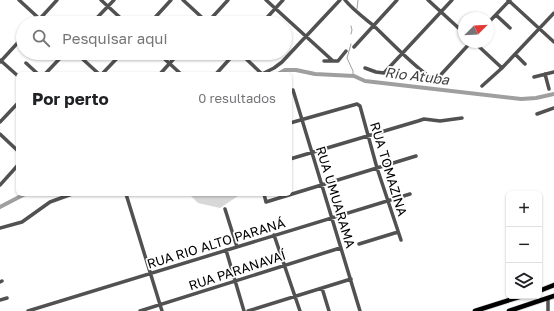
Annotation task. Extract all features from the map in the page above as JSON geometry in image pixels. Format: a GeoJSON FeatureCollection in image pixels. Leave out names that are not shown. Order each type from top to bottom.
{"type":"FeatureCollection","features":[{"type":"Feature","properties":{"kind":"main road"},"geometry":{"type":"LineString","coordinates":[[542,290],[554,285]]}},
{"type":"Feature","properties":{"kind":"main road"},"geometry":{"type":"LineString","coordinates":[[510,311],[554,296]]}},
{"type":"Feature","properties":{"kind":"main road"},"geometry":{"type":"LineString","coordinates":[[475,311],[513,299]]}},
{"type":"Feature","properties":{"kind":"main road"},"geometry":{"type":"LineString","coordinates":[[488,307],[492,311]]}},
{"type":"Feature","properties":{"kind":"street"},"geometry":{"type":"LineString","coordinates":[[19,0],[37,16]]}},
{"type":"Feature","properties":{"kind":"street"},"geometry":{"type":"LineString","coordinates":[[43,16],[57,0]]}},
{"type":"Feature","properties":{"kind":"street"},"geometry":{"type":"LineString","coordinates":[[101,0],[119,16]]}},
{"type":"Feature","properties":{"kind":"street"},"geometry":{"type":"LineString","coordinates":[[99,16],[114,0]]}},
{"type":"Feature","properties":{"kind":"street"},"geometry":{"type":"LineString","coordinates":[[156,16],[171,0]]}},
{"type":"Feature","properties":{"kind":"street"},"geometry":{"type":"LineString","coordinates":[[183,0],[200,16]]}},
{"type":"Feature","properties":{"kind":"street"},"geometry":{"type":"LineString","coordinates":[[213,16],[228,0]]}},
{"type":"Feature","properties":{"kind":"street"},"geometry":{"type":"LineString","coordinates":[[266,0],[284,16]]}},
{"type":"Feature","properties":{"kind":"street"},"geometry":{"type":"LineString","coordinates":[[269,16],[284,0]]}},
{"type":"Feature","properties":{"kind":"street"},"geometry":{"type":"LineString","coordinates":[[292,51],[340,0]]}},
{"type":"Feature","properties":{"kind":"street"},"geometry":{"type":"LineString","coordinates":[[345,0],[352,8],[435,81],[466,48]]}},
{"type":"Feature","properties":{"kind":"street"},"geometry":{"type":"LineString","coordinates":[[354,47],[397,0]]}},
{"type":"Feature","properties":{"kind":"street"},"geometry":{"type":"LineString","coordinates":[[428,0],[458,28]]}},
{"type":"Feature","properties":{"kind":"street"},"geometry":{"type":"LineString","coordinates":[[365,68],[384,73],[452,0]]}},
{"type":"Feature","properties":{"kind":"street"},"geometry":{"type":"LineString","coordinates":[[510,28],[496,15],[509,0],[554,42]]}},
{"type":"Feature","properties":{"kind":"street"},"geometry":{"type":"LineString","coordinates":[[482,86],[502,68],[554,12]]}},
{"type":"Feature","properties":{"kind":"street"},"geometry":{"type":"LineString","coordinates":[[292,23],[333,61]]}},
{"type":"Feature","properties":{"kind":"street"},"geometry":{"type":"LineString","coordinates":[[16,44],[0,61],[16,74]]}},
{"type":"Feature","properties":{"kind":"street"},"geometry":{"type":"LineString","coordinates":[[479,48],[502,68]]}},
{"type":"Feature","properties":{"kind":"street"},"geometry":{"type":"LineString","coordinates":[[324,61],[339,60],[346,51]]}},
{"type":"Feature","properties":{"kind":"street"},"geometry":{"type":"LineString","coordinates":[[515,54],[526,64]]}},
{"type":"Feature","properties":{"kind":"street"},"geometry":{"type":"LineString","coordinates":[[47,72],[58,60]]}},
{"type":"Feature","properties":{"kind":"street"},"geometry":{"type":"LineString","coordinates":[[84,60],[97,72]]}},
{"type":"Feature","properties":{"kind":"street"},"geometry":{"type":"LineString","coordinates":[[104,72],[115,60]]}},
{"type":"Feature","properties":{"kind":"street"},"geometry":{"type":"LineString","coordinates":[[166,60],[179,72]]}},
{"type":"Feature","properties":{"kind":"street"},"geometry":{"type":"LineString","coordinates":[[162,72],[173,60]]}},
{"type":"Feature","properties":{"kind":"street"},"geometry":{"type":"LineString","coordinates":[[218,72],[229,60]]}},
{"type":"Feature","properties":{"kind":"street"},"geometry":{"type":"LineString","coordinates":[[247,60],[260,72]]}},
{"type":"Feature","properties":{"kind":"street"},"geometry":{"type":"LineString","coordinates":[[266,72],[280,64],[284,60]]}},
{"type":"Feature","properties":{"kind":"street"},"geometry":{"type":"LineString","coordinates":[[26,63],[36,72]]}},
{"type":"Feature","properties":{"kind":"street"},"geometry":{"type":"LineString","coordinates":[[534,77],[554,72]]}},
{"type":"Feature","properties":{"kind":"street"},"geometry":{"type":"LineString","coordinates":[[545,74],[549,89]]}},
{"type":"Feature","properties":{"kind":"street","name":"RUA UMUARAMA"},"geometry":{"type":"LineString","coordinates":[[292,93],[332,217],[359,311]]}},
{"type":"Feature","properties":{"kind":"street","name":"RUA TOMAZINA"},"geometry":{"type":"LineString","coordinates":[[302,120],[357,104],[360,106],[401,240]]}},
{"type":"Feature","properties":{"kind":"street"},"geometry":{"type":"LineString","coordinates":[[0,122],[16,105]]}},
{"type":"Feature","properties":{"kind":"street"},"geometry":{"type":"LineString","coordinates":[[537,114],[554,108]]}},
{"type":"Feature","properties":{"kind":"street"},"geometry":{"type":"LineString","coordinates":[[292,158],[418,121],[445,121],[462,118]]}},
{"type":"Feature","properties":{"kind":"street"},"geometry":{"type":"LineString","coordinates":[[292,122],[302,120]]}},
{"type":"Feature","properties":{"kind":"street"},"geometry":{"type":"LineString","coordinates":[[0,134],[16,149]]}},
{"type":"Feature","properties":{"kind":"street"},"geometry":{"type":"LineString","coordinates":[[292,194],[416,156]]}},
{"type":"Feature","properties":{"kind":"street"},"geometry":{"type":"LineString","coordinates":[[0,185],[16,167]]}},
{"type":"Feature","properties":{"kind":"street","name":"RUA RIO ALTO PARANÁ"},"geometry":{"type":"LineString","coordinates":[[28,311],[410,194]]}},
{"type":"Feature","properties":{"kind":"street"},"geometry":{"type":"LineString","coordinates":[[0,228],[22,222],[50,202],[66,196]]}},
{"type":"Feature","properties":{"kind":"street"},"geometry":{"type":"LineString","coordinates":[[127,196],[162,311]]}},
{"type":"Feature","properties":{"kind":"street"},"geometry":{"type":"LineString","coordinates":[[264,196],[266,202],[286,196]]}},
{"type":"Feature","properties":{"kind":"street"},"geometry":{"type":"LineString","coordinates":[[225,209],[237,246]]}},
{"type":"Feature","properties":{"kind":"street"},"geometry":{"type":"LineString","coordinates":[[359,244],[398,232]]}},
{"type":"Feature","properties":{"kind":"street"},"geometry":{"type":"LineString","coordinates":[[274,235],[300,311]]}},
{"type":"Feature","properties":{"kind":"street","name":"RUA PARANAVAÍ"},"geometry":{"type":"LineString","coordinates":[[140,311],[340,248]]}},
{"type":"Feature","properties":{"kind":"street"},"geometry":{"type":"LineString","coordinates":[[226,250],[244,311]]}},
{"type":"Feature","properties":{"kind":"street"},"geometry":{"type":"LineString","coordinates":[[248,311],[350,279]]}},
{"type":"Feature","properties":{"kind":"street"},"geometry":{"type":"LineString","coordinates":[[322,288],[329,311]]}},
{"type":"Feature","properties":{"kind":"street"},"geometry":{"type":"LineString","coordinates":[[0,300],[7,298]]}},
{"type":"Feature","properties":{"kind":"street"},"geometry":{"type":"LineString","coordinates":[[548,299],[548,311]]}},
{"type":"Feature","properties":{"kind":"street"},"geometry":{"type":"LineString","coordinates":[[44,306],[46,311]]}},
{"type":"Feature","properties":{"kind":"shaded area"},"geometry":{"type":"Polygon","coordinates":[[[191,196],[238,196],[220,208],[198,203],[191,196]]]}},
{"type":"Feature","properties":{"kind":"waterway"},"geometry":{"type":"LineString","coordinates":[[357,9],[358,0]]}},
{"type":"Feature","properties":{"kind":"waterway"},"geometry":{"type":"LineString","coordinates":[[351,26],[351,34]]}},
{"type":"Feature","properties":{"kind":"waterway"},"geometry":{"type":"LineString","coordinates":[[351,44],[347,58],[353,71],[353,76]]}},
{"type":"Feature","properties":{"kind":"waterway","name":"Rio Atuba"},"geometry":{"type":"LineString","coordinates":[[282,72],[285,70],[296,70],[315,74],[354,76],[365,81],[521,99],[536,98],[554,94]]}},
{"type":"Feature","properties":{"kind":"waterway","name":"Rio Atuba"},"geometry":{"type":"LineString","coordinates":[[0,207],[21,196]]}}]}
